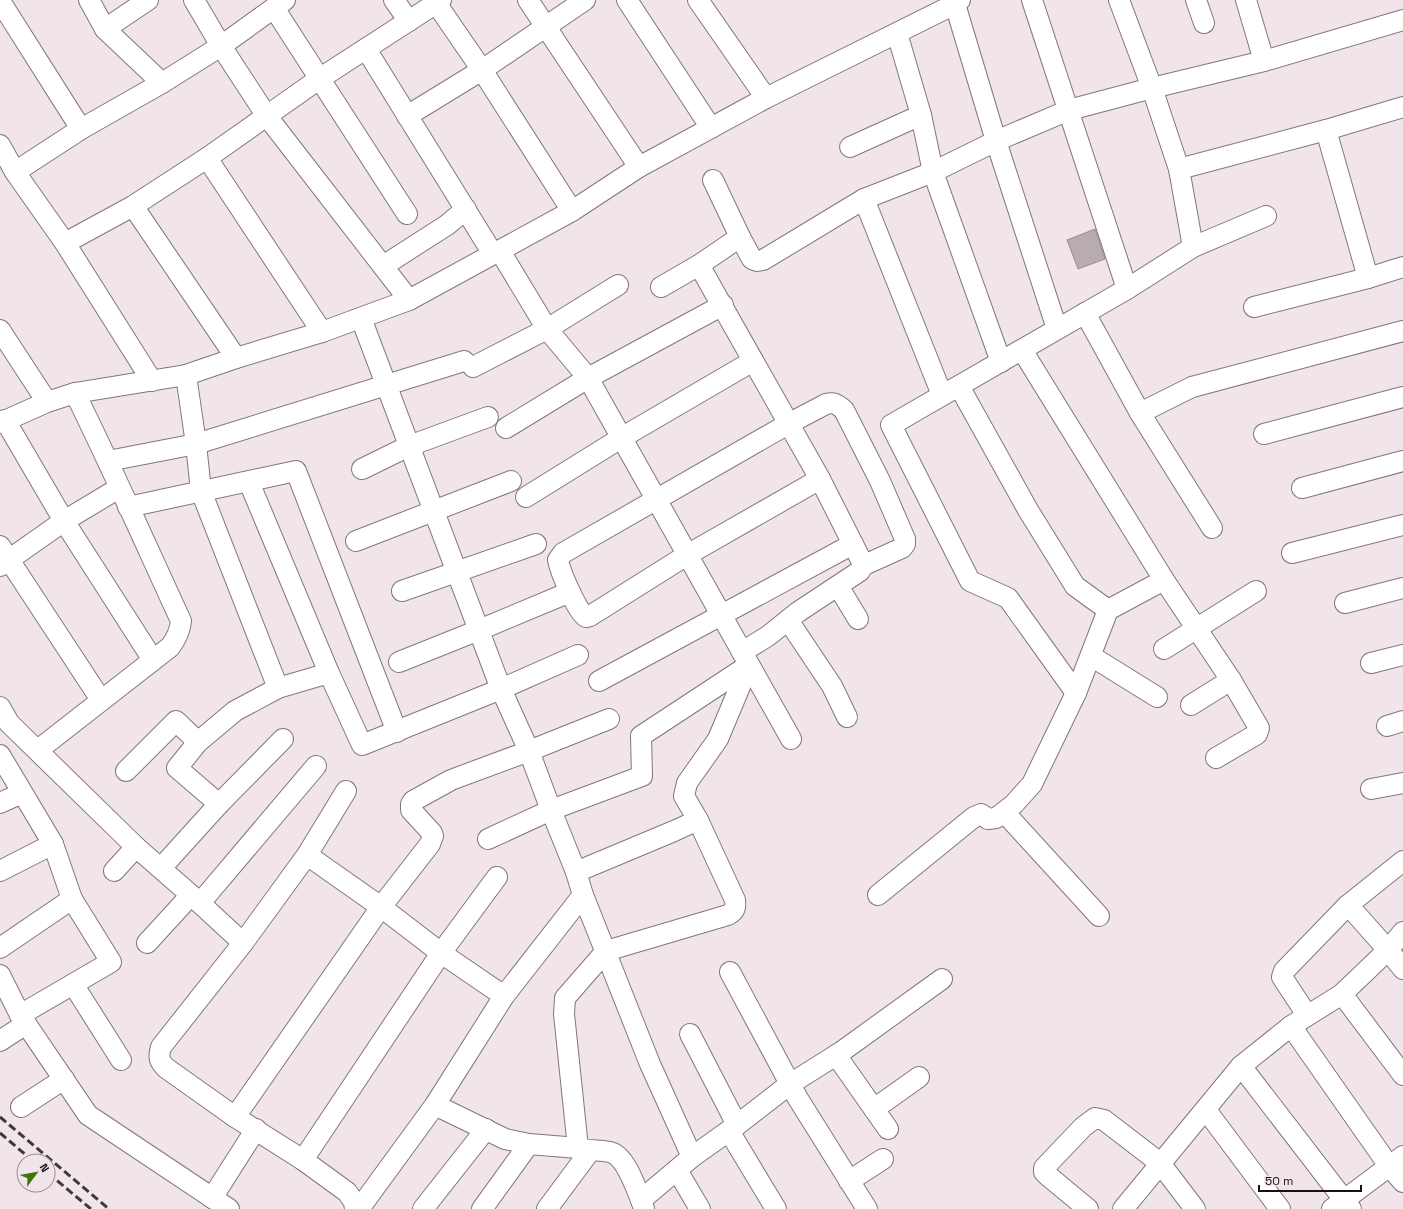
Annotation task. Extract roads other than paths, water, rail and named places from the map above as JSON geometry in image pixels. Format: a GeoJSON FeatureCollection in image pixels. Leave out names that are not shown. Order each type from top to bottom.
{"type":"FeatureCollection","features":[{"type":"Feature","properties":{"kind":"street"},"geometry":{"type":"LineString","coordinates":[[89,0],[105,29],[162,83]]}},
{"type":"Feature","properties":{"kind":"street"},"geometry":{"type":"LineString","coordinates":[[105,29],[148,0]]}},
{"type":"Feature","properties":{"kind":"street"},"geometry":{"type":"LineString","coordinates":[[194,0],[221,46],[266,115],[409,300]]}},
{"type":"Feature","properties":{"kind":"street"},"geometry":{"type":"LineString","coordinates":[[394,0],[409,21]]}},
{"type":"Feature","properties":{"kind":"street"},"geometry":{"type":"LineString","coordinates":[[528,0],[639,167]]}},
{"type":"Feature","properties":{"kind":"street"},"geometry":{"type":"LineString","coordinates":[[407,116],[482,70],[585,0]]}},
{"type":"Feature","properties":{"kind":"street"},"geometry":{"type":"LineString","coordinates":[[627,0],[711,128]]}},
{"type":"Feature","properties":{"kind":"street"},"geometry":{"type":"LineString","coordinates":[[698,0],[766,98]]}},
{"type":"Feature","properties":{"kind":"street"},"geometry":{"type":"LineString","coordinates":[[1032,0],[1127,289]]}},
{"type":"Feature","properties":{"kind":"street"},"geometry":{"type":"LineString","coordinates":[[1119,0],[1152,88],[1179,168],[1193,247]]}},
{"type":"Feature","properties":{"kind":"street"},"geometry":{"type":"LineString","coordinates":[[1196,0],[1204,23]]}},
{"type":"Feature","properties":{"kind":"street"},"geometry":{"type":"LineString","coordinates":[[1246,0],[1264,61]]}},
{"type":"Feature","properties":{"kind":"street"},"geometry":{"type":"LineString","coordinates":[[0,1],[81,129]]}},
{"type":"Feature","properties":{"kind":"street"},"geometry":{"type":"LineString","coordinates":[[65,243],[134,206],[207,158],[319,79],[438,2],[572,211]]}},
{"type":"Feature","properties":{"kind":"street"},"geometry":{"type":"LineString","coordinates":[[153,660],[3,422],[47,402],[75,393],[186,375],[322,332],[409,300],[572,211],[639,167],[766,98],[958,2],[996,141],[1057,329]]}},
{"type":"Feature","properties":{"kind":"street"},"geometry":{"type":"LineString","coordinates":[[16,172],[81,129],[162,83],[221,46],[280,4],[319,79],[407,214]]}},
{"type":"Feature","properties":{"kind":"street"},"geometry":{"type":"LineString","coordinates":[[713,180],[752,259],[757,261],[763,260],[864,199],[933,172],[996,141],[1069,110],[1264,61],[1403,20]]}},
{"type":"Feature","properties":{"kind":"street"},"geometry":{"type":"LineString","coordinates":[[897,33],[921,115],[933,172],[1001,362]]}},
{"type":"Feature","properties":{"kind":"street"},"geometry":{"type":"LineString","coordinates":[[366,49],[466,209],[547,329],[588,378],[791,739]]}},
{"type":"Feature","properties":{"kind":"street"},"geometry":{"type":"LineString","coordinates":[[1179,168],[1326,130],[1403,107]]}},
{"type":"Feature","properties":{"kind":"street"},"geometry":{"type":"LineString","coordinates":[[850,147],[921,115]]}},
{"type":"Feature","properties":{"kind":"street"},"geometry":{"type":"LineString","coordinates":[[1326,130],[1368,278]]}},
{"type":"Feature","properties":{"kind":"street"},"geometry":{"type":"LineString","coordinates":[[0,145],[16,172],[65,243],[152,381]]}},
{"type":"Feature","properties":{"kind":"street"},"geometry":{"type":"LineString","coordinates":[[207,158],[322,332]]}},
{"type":"Feature","properties":{"kind":"street"},"geometry":{"type":"LineString","coordinates":[[864,199],[951,391],[1075,586],[1108,610]]}},
{"type":"Feature","properties":{"kind":"street"},"geometry":{"type":"LineString","coordinates":[[134,206],[236,358]]}},
{"type":"Feature","properties":{"kind":"street"},"geometry":{"type":"LineString","coordinates":[[383,266],[447,225],[466,209]]}},
{"type":"Feature","properties":{"kind":"street"},"geometry":{"type":"LineString","coordinates":[[1076,692],[1008,598],[970,580],[891,425],[1127,289],[1193,247],[1266,216]]}},
{"type":"Feature","properties":{"kind":"street"},"geometry":{"type":"LineString","coordinates":[[661,287],[699,265],[740,237]]}},
{"type":"Feature","properties":{"kind":"street"},"geometry":{"type":"LineString","coordinates":[[488,839],[550,810],[642,776],[641,736],[746,659],[768,636],[788,620],[860,571],[862,566],[862,562],[820,480],[723,305],[699,265]]}},
{"type":"Feature","properties":{"kind":"street"},"geometry":{"type":"LineString","coordinates":[[1254,307],[1368,278],[1403,267]]}},
{"type":"Feature","properties":{"kind":"street"},"geometry":{"type":"LineString","coordinates":[[108,461],[196,444],[386,386],[469,364],[547,329],[618,285]]}},
{"type":"Feature","properties":{"kind":"street"},"geometry":{"type":"LineString","coordinates":[[506,428],[588,378],[723,305]]}},
{"type":"Feature","properties":{"kind":"street"},"geometry":{"type":"LineString","coordinates":[[1085,313],[1140,413],[1212,528]]}},
{"type":"Feature","properties":{"kind":"street"},"geometry":{"type":"LineString","coordinates":[[361,318],[501,689],[529,751],[550,810],[576,872],[583,895],[650,1064],[692,1157]]}},
{"type":"Feature","properties":{"kind":"street"},"geometry":{"type":"LineString","coordinates":[[0,330],[47,402]]}},
{"type":"Feature","properties":{"kind":"street"},"geometry":{"type":"LineString","coordinates":[[1140,413],[1192,387],[1403,331]]}},
{"type":"Feature","properties":{"kind":"street"},"geometry":{"type":"LineString","coordinates":[[1022,350],[1164,580],[1231,680],[1259,728],[1257,734],[1216,758]]}},
{"type":"Feature","properties":{"kind":"street"},"geometry":{"type":"LineString","coordinates":[[526,497],[621,438],[753,361]]}},
{"type":"Feature","properties":{"kind":"street"},"geometry":{"type":"LineString","coordinates":[[186,375],[201,491],[278,688]]}},
{"type":"Feature","properties":{"kind":"street"},"geometry":{"type":"LineString","coordinates":[[38,750],[170,647],[177,638],[181,621],[108,461],[75,393]]}},
{"type":"Feature","properties":{"kind":"street"},"geometry":{"type":"LineString","coordinates":[[1264,434],[1403,397]]}},
{"type":"Feature","properties":{"kind":"street"},"geometry":{"type":"LineString","coordinates":[[820,480],[687,555],[590,616],[586,617],[584,615],[570,592],[559,565],[558,560],[563,553],[788,424],[826,404],[836,404],[844,410],[880,481],[905,539],[905,544],[902,548],[862,566]]}},
{"type":"Feature","properties":{"kind":"street"},"geometry":{"type":"LineString","coordinates":[[362,469],[409,446],[488,417]]}},
{"type":"Feature","properties":{"kind":"street"},"geometry":{"type":"LineString","coordinates":[[1302,488],[1403,461]]}},
{"type":"Feature","properties":{"kind":"street"},"geometry":{"type":"LineString","coordinates":[[128,507],[296,471],[397,732]]}},
{"type":"Feature","properties":{"kind":"street"},"geometry":{"type":"LineString","coordinates":[[356,541],[511,481]]}},
{"type":"Feature","properties":{"kind":"street"},"geometry":{"type":"LineString","coordinates":[[250,482],[329,673],[362,745],[397,732],[578,656]]}},
{"type":"Feature","properties":{"kind":"street"},"geometry":{"type":"LineString","coordinates":[[101,700],[3,558],[119,488]]}},
{"type":"Feature","properties":{"kind":"street"},"geometry":{"type":"LineString","coordinates":[[1292,553],[1403,526]]}},
{"type":"Feature","properties":{"kind":"street"},"geometry":{"type":"LineString","coordinates":[[402,591],[536,544]]}},
{"type":"Feature","properties":{"kind":"street"},"geometry":{"type":"LineString","coordinates":[[599,681],[853,544]]}},
{"type":"Feature","properties":{"kind":"street"},"geometry":{"type":"LineString","coordinates":[[878,895],[974,817],[981,814],[988,819],[996,818],[1014,804],[1032,784],[1076,692],[1108,610],[1164,580]]}},
{"type":"Feature","properties":{"kind":"street"},"geometry":{"type":"LineString","coordinates":[[838,586],[858,619]]}},
{"type":"Feature","properties":{"kind":"street"},"geometry":{"type":"LineString","coordinates":[[1345,603],[1403,588]]}},
{"type":"Feature","properties":{"kind":"street"},"geometry":{"type":"LineString","coordinates":[[1164,649],[1256,591]]}},
{"type":"Feature","properties":{"kind":"street"},"geometry":{"type":"LineString","coordinates":[[399,662],[570,592]]}},
{"type":"Feature","properties":{"kind":"street"},"geometry":{"type":"LineString","coordinates":[[788,620],[832,686],[847,717]]}},
{"type":"Feature","properties":{"kind":"street"},"geometry":{"type":"LineString","coordinates":[[1371,663],[1403,654]]}},
{"type":"Feature","properties":{"kind":"street"},"geometry":{"type":"LineString","coordinates":[[1091,656],[1157,697]]}},
{"type":"Feature","properties":{"kind":"street"},"geometry":{"type":"LineString","coordinates":[[547,1209],[584,1150],[564,1014],[565,998],[606,951],[728,915],[733,912],[736,907],[735,900],[698,820],[684,796],[687,783],[718,739],[746,659]]}},
{"type":"Feature","properties":{"kind":"street"},"geometry":{"type":"LineString","coordinates":[[219,804],[177,768],[198,742],[235,711],[278,688],[329,673]]}},
{"type":"Feature","properties":{"kind":"street"},"geometry":{"type":"LineString","coordinates":[[1191,705],[1231,680]]}},
{"type":"Feature","properties":{"kind":"street"},"geometry":{"type":"LineString","coordinates":[[235,1117],[381,907],[432,840],[432,833],[411,810],[410,807],[413,801],[451,780],[609,719]]}},
{"type":"Feature","properties":{"kind":"street"},"geometry":{"type":"LineString","coordinates":[[3,720],[38,750],[136,847],[243,943]]}},
{"type":"Feature","properties":{"kind":"street"},"geometry":{"type":"LineString","coordinates":[[126,771],[176,721],[198,742]]}},
{"type":"Feature","properties":{"kind":"street"},"geometry":{"type":"LineString","coordinates":[[161,868],[219,804],[283,739]]}},
{"type":"Feature","properties":{"kind":"street"},"geometry":{"type":"LineString","coordinates":[[0,755],[52,844],[72,899],[111,962],[73,984],[23,1020],[0,1041]]}},
{"type":"Feature","properties":{"kind":"street"},"geometry":{"type":"LineString","coordinates":[[147,943],[195,899],[316,766]]}},
{"type":"Feature","properties":{"kind":"street"},"geometry":{"type":"LineString","coordinates":[[1371,789],[1401,786]]}},
{"type":"Feature","properties":{"kind":"street"},"geometry":{"type":"LineString","coordinates":[[346,791],[307,855],[243,943],[162,1047],[158,1055],[160,1062],[166,1068],[235,1117],[303,1160],[347,1192],[354,1202],[355,1209]]}},
{"type":"Feature","properties":{"kind":"street"},"geometry":{"type":"LineString","coordinates":[[0,803],[22,793]]}},
{"type":"Feature","properties":{"kind":"street"},"geometry":{"type":"LineString","coordinates":[[1004,812],[1099,916]]}},
{"type":"Feature","properties":{"kind":"street"},"geometry":{"type":"LineString","coordinates":[[576,872],[698,820]]}},
{"type":"Feature","properties":{"kind":"street"},"geometry":{"type":"LineString","coordinates":[[0,872],[52,844]]}},
{"type":"Feature","properties":{"kind":"street"},"geometry":{"type":"LineString","coordinates":[[114,871],[136,847]]}},
{"type":"Feature","properties":{"kind":"street"},"geometry":{"type":"LineString","coordinates":[[307,855],[381,907],[441,953],[504,996]]}},
{"type":"Feature","properties":{"kind":"street"},"geometry":{"type":"LineString","coordinates":[[1403,861],[1348,905],[1284,971],[1282,977],[1299,1020],[1396,1161],[1403,1182]]}},
{"type":"Feature","properties":{"kind":"street"},"geometry":{"type":"LineString","coordinates":[[303,1160],[441,953],[497,877]]}},
{"type":"Feature","properties":{"kind":"street"},"geometry":{"type":"LineString","coordinates":[[359,1209],[435,1105],[504,996],[583,895]]}},
{"type":"Feature","properties":{"kind":"street"},"geometry":{"type":"LineString","coordinates":[[0,948],[72,899]]}},
{"type":"Feature","properties":{"kind":"street"},"geometry":{"type":"LineString","coordinates":[[1348,905],[1403,969]]}},
{"type":"Feature","properties":{"kind":"street"},"geometry":{"type":"LineString","coordinates":[[1123,1209],[1241,1066],[1299,1020],[1342,994],[1388,950],[1403,932]]}},
{"type":"Feature","properties":{"kind":"street"},"geometry":{"type":"LineString","coordinates":[[730,972],[790,1084],[867,1209]]}},
{"type":"Feature","properties":{"kind":"street"},"geometry":{"type":"LineString","coordinates":[[0,975],[23,1020],[88,1115],[229,1209]]}},
{"type":"Feature","properties":{"kind":"street"},"geometry":{"type":"LineString","coordinates":[[435,1105],[505,1139],[528,1144],[609,1152],[621,1158],[643,1205],[677,1170],[692,1157],[733,1128],[790,1084],[836,1055],[942,979]]}},
{"type":"Feature","properties":{"kind":"street"},"geometry":{"type":"LineString","coordinates":[[73,984],[121,1060]]}},
{"type":"Feature","properties":{"kind":"street"},"geometry":{"type":"LineString","coordinates":[[1342,994],[1403,1075]]}},
{"type":"Feature","properties":{"kind":"street"},"geometry":{"type":"LineString","coordinates":[[690,1034],[733,1128],[776,1209]]}},
{"type":"Feature","properties":{"kind":"street"},"geometry":{"type":"LineString","coordinates":[[836,1055],[888,1129]]}},
{"type":"Feature","properties":{"kind":"street"},"geometry":{"type":"LineString","coordinates":[[1241,1066],[1342,1206],[1396,1161]]}},
{"type":"Feature","properties":{"kind":"street"},"geometry":{"type":"LineString","coordinates":[[874,1109],[919,1077]]}},
{"type":"Feature","properties":{"kind":"street"},"geometry":{"type":"LineString","coordinates":[[21,1107],[64,1079]]}},
{"type":"Feature","properties":{"kind":"street"},"geometry":{"type":"LineString","coordinates":[[1206,1110],[1280,1209]]}},
{"type":"Feature","properties":{"kind":"street"},"geometry":{"type":"LineString","coordinates":[[1088,1209],[1044,1172],[1044,1168],[1088,1123],[1095,1118],[1104,1120],[1160,1163],[1195,1209]]}},
{"type":"Feature","properties":{"kind":"street"},"geometry":{"type":"LineString","coordinates":[[212,1198],[256,1129]]}},
{"type":"Feature","properties":{"kind":"street"},"geometry":{"type":"LineString","coordinates":[[423,1209],[486,1130]]}},
{"type":"Feature","properties":{"kind":"street"},"geometry":{"type":"LineString","coordinates":[[482,1209],[528,1144]]}},
{"type":"Feature","properties":{"kind":"street"},"geometry":{"type":"LineString","coordinates":[[849,1180],[883,1159]]}},
{"type":"Feature","properties":{"kind":"street"},"geometry":{"type":"LineString","coordinates":[[677,1170],[700,1209]]}},
{"type":"Feature","properties":{"kind":"railway"},"geometry":{"type":"LineString","coordinates":[[0,1117],[109,1209]]}},
{"type":"Feature","properties":{"kind":"railway"},"geometry":{"type":"LineString","coordinates":[[0,1133],[24,1153]]}},
{"type":"Feature","properties":{"kind":"railway"},"geometry":{"type":"LineString","coordinates":[[56,1180],[91,1209]]}}]}
